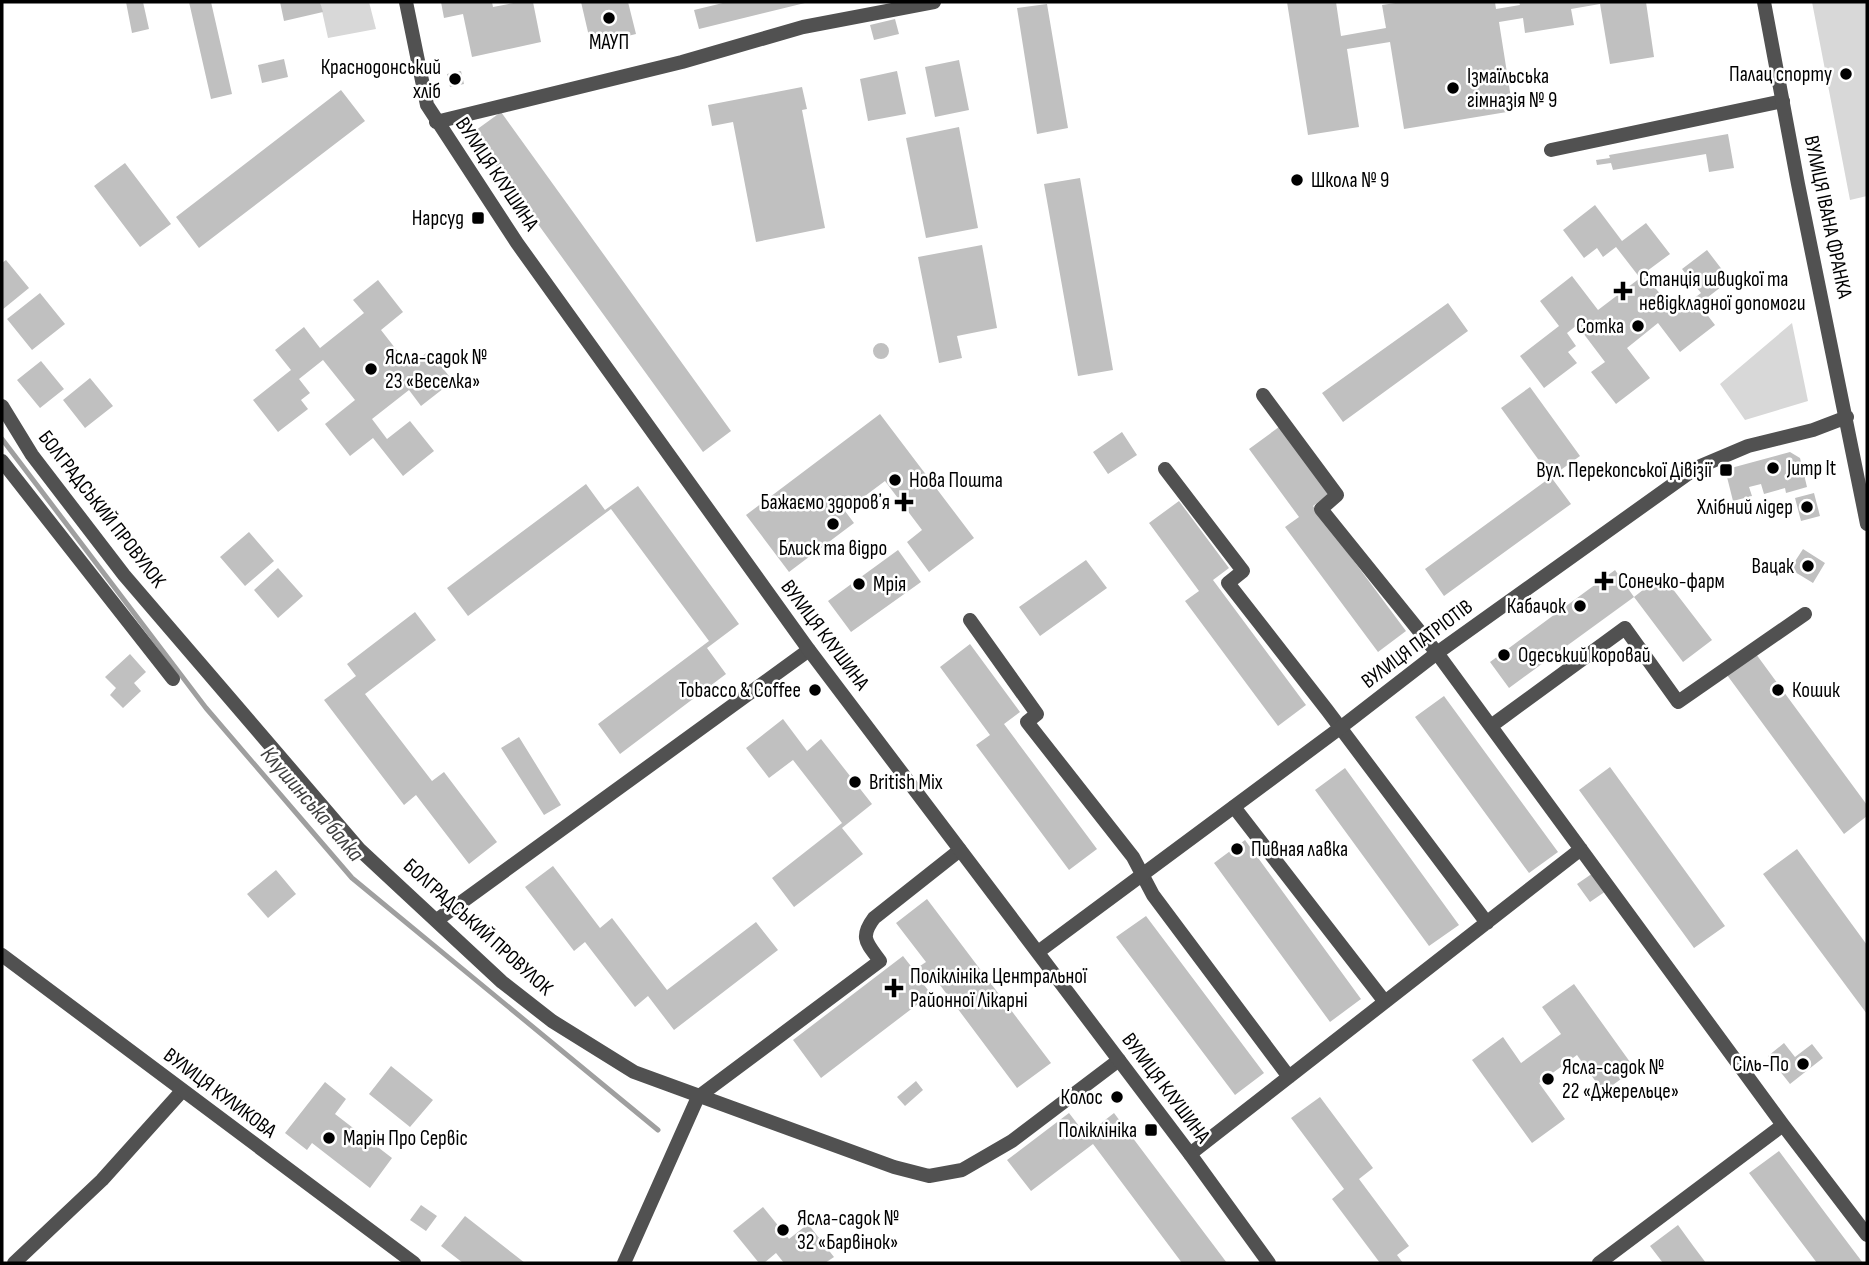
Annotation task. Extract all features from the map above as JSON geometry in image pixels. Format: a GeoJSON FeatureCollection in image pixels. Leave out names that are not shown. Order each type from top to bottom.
{"type":"FeatureCollection","features":[{"type":"Feature","properties":{"kind":"street","name":"ВУЛИЦЯ КЛУШИНА"},"geometry":{"type":"LineString","coordinates":[[406,2],[427,105],[517,243],[809,650],[1190,1154],[1269,1263]]}},
{"type":"Feature","properties":{"kind":"street"},"geometry":{"type":"LineString","coordinates":[[436,122],[682,62],[803,27],[934,2]]}},
{"type":"Feature","properties":{"kind":"street","name":"ВУЛИЦЯ ІВАНА ФРАНКА"},"geometry":{"type":"LineString","coordinates":[[1764,2],[1867,524]]}},
{"type":"Feature","properties":{"kind":"street"},"geometry":{"type":"LineString","coordinates":[[1551,150],[1783,101]]}},
{"type":"Feature","properties":{"kind":"street"},"geometry":{"type":"LineString","coordinates":[[1262,395],[1337,495],[1321,509],[1437,653],[1783,1125],[1867,1235]]}},
{"type":"Feature","properties":{"kind":"street","name":"БОЛГРАДСЬКИЙ ПРОВУЛОК"},"geometry":{"type":"LineString","coordinates":[[2,406],[32,455],[124,575],[360,850],[502,982],[552,1021],[634,1072],[894,1167],[929,1176],[962,1170],[1012,1141],[1118,1060]]}},
{"type":"Feature","properties":{"kind":"street","name":"ВУЛИЦЯ ПАТРІОТІВ"},"geometry":{"type":"LineString","coordinates":[[1038,952],[1143,876],[1437,653],[1696,468],[1748,446],[1814,430],[1847,417]]}},
{"type":"Feature","properties":{"kind":"street"},"geometry":{"type":"LineString","coordinates":[[2,461],[173,680]]}},
{"type":"Feature","properties":{"kind":"street"},"geometry":{"type":"LineString","coordinates":[[1166,469],[1243,571],[1228,583],[1487,923]]}},
{"type":"Feature","properties":{"kind":"street"},"geometry":{"type":"LineString","coordinates":[[1491,726],[1625,628],[1678,702],[1804,614]]}},
{"type":"Feature","properties":{"kind":"street"},"geometry":{"type":"LineString","coordinates":[[970,620],[1037,714],[1027,722],[1133,857],[1153,895],[1289,1077]]}},
{"type":"Feature","properties":{"kind":"street"},"geometry":{"type":"LineString","coordinates":[[437,920],[809,650]]}},
{"type":"Feature","properties":{"kind":"street"},"geometry":{"type":"LineString","coordinates":[[1234,807],[1385,1002]]}},
{"type":"Feature","properties":{"kind":"street"},"geometry":{"type":"LineString","coordinates":[[1190,1154],[1581,849]]}},
{"type":"Feature","properties":{"kind":"street"},"geometry":{"type":"LineString","coordinates":[[624,1263],[698,1097],[880,961],[865,940],[866,929],[874,918],[961,850]]}},
{"type":"Feature","properties":{"kind":"street","name":"ВУЛИЦЯ КУЛИКОВА"},"geometry":{"type":"LineString","coordinates":[[2,955],[414,1263]]}},
{"type":"Feature","properties":{"kind":"street"},"geometry":{"type":"LineString","coordinates":[[14,1263],[102,1180],[182,1091]]}},
{"type":"Feature","properties":{"kind":"street"},"geometry":{"type":"LineString","coordinates":[[1599,1263],[1783,1125]]}},
{"type":"Feature","properties":{"kind":"shaded area"},"geometry":{"type":"Polygon","coordinates":[[[320,2],[369,2],[376,29],[328,38],[320,2]]]}},
{"type":"Feature","properties":{"kind":"shaded area","name":"Палац спорту"},"geometry":{"type":"Polygon","coordinates":[[[1812,2],[1867,2],[1867,196],[1850,200],[1812,2]]]}},
{"type":"Feature","properties":{"kind":"shaded area"},"geometry":{"type":"Polygon","coordinates":[[[1792,323],[1808,401],[1745,420],[1720,384],[1792,323]]]}},
{"type":"Feature","properties":{"kind":"building"},"geometry":{"type":"Polygon","coordinates":[[[126,2],[143,2],[149,29],[132,33],[126,2]]]}},
{"type":"Feature","properties":{"kind":"building"},"geometry":{"type":"Polygon","coordinates":[[[189,2],[211,2],[232,94],[211,99],[189,2]]]}},
{"type":"Feature","properties":{"kind":"building"},"geometry":{"type":"Polygon","coordinates":[[[280,2],[320,2],[323,12],[284,21],[280,2]]]}},
{"type":"Feature","properties":{"kind":"building"},"geometry":{"type":"Polygon","coordinates":[[[441,2],[492,2],[493,7],[533,2],[541,42],[472,57],[463,14],[444,18],[441,2]]]}},
{"type":"Feature","properties":{"kind":"building","name":"МАУП"},"geometry":{"type":"Polygon","coordinates":[[[581,2],[628,2],[636,34],[591,45],[581,2]]]}},
{"type":"Feature","properties":{"kind":"building"},"geometry":{"type":"Polygon","coordinates":[[[727,2],[805,3],[699,29],[694,10],[727,2]]]}},
{"type":"Feature","properties":{"kind":"building","name":"Ізмаїльська гімназія № 9"},"geometry":{"type":"Polygon","coordinates":[[[1287,2],[1336,2],[1341,36],[1386,28],[1382,5],[1402,2],[1495,2],[1496,9],[1520,5],[1519,2],[1646,2],[1654,57],[1610,64],[1600,4],[1571,9],[1574,25],[1525,33],[1523,18],[1499,22],[1513,111],[1404,129],[1390,42],[1347,49],[1359,127],[1308,135],[1287,2]]]}},
{"type":"Feature","properties":{"kind":"building"},"geometry":{"type":"Polygon","coordinates":[[[1047,4],[1068,128],[1037,134],[1017,8],[1047,4]]]}},
{"type":"Feature","properties":{"kind":"building"},"geometry":{"type":"Polygon","coordinates":[[[895,19],[899,34],[874,40],[870,25],[895,19]]]}},
{"type":"Feature","properties":{"kind":"building"},"geometry":{"type":"Polygon","coordinates":[[[284,59],[288,77],[262,83],[258,65],[284,59]]]}},
{"type":"Feature","properties":{"kind":"building"},"geometry":{"type":"Polygon","coordinates":[[[959,60],[969,110],[935,117],[925,67],[959,60]]]}},
{"type":"Feature","properties":{"kind":"building","name":"Краснодонський хліб"},"geometry":{"type":"Polygon","coordinates":[[[461,71],[464,84],[450,87],[447,74],[461,71]]]}},
{"type":"Feature","properties":{"kind":"building"},"geometry":{"type":"Polygon","coordinates":[[[897,71],[906,114],[868,121],[860,79],[897,71]]]}},
{"type":"Feature","properties":{"kind":"building"},"geometry":{"type":"Polygon","coordinates":[[[802,87],[807,109],[802,110],[825,228],[756,242],[733,122],[712,126],[708,105],[802,87]]]}},
{"type":"Feature","properties":{"kind":"building"},"geometry":{"type":"Polygon","coordinates":[[[341,90],[365,121],[199,248],[176,217],[341,90]]]}},
{"type":"Feature","properties":{"kind":"building"},"geometry":{"type":"Polygon","coordinates":[[[501,112],[731,431],[703,452],[472,133],[501,112]]]}},
{"type":"Feature","properties":{"kind":"building"},"geometry":{"type":"Polygon","coordinates":[[[959,127],[978,228],[926,238],[906,138],[959,127]]]}},
{"type":"Feature","properties":{"kind":"building"},"geometry":{"type":"Polygon","coordinates":[[[1728,134],[1734,168],[1709,172],[1706,154],[1613,170],[1611,163],[1597,165],[1596,160],[1610,158],[1609,155],[1728,134]]]}},
{"type":"Feature","properties":{"kind":"building"},"geometry":{"type":"Polygon","coordinates":[[[125,163],[171,224],[140,247],[94,186],[125,163]]]}},
{"type":"Feature","properties":{"kind":"building"},"geometry":{"type":"Polygon","coordinates":[[[1080,178],[1113,370],[1078,376],[1044,184],[1080,178]]]}},
{"type":"Feature","properties":{"kind":"building"},"geometry":{"type":"Polygon","coordinates":[[[1595,205],[1622,241],[1646,223],[1670,254],[1643,274],[1676,312],[1701,293],[1682,269],[1707,250],[1730,280],[1699,304],[1715,325],[1680,352],[1658,323],[1627,348],[1650,378],[1616,404],[1591,372],[1605,362],[1577,325],[1567,333],[1576,346],[1568,352],[1577,363],[1544,388],[1520,356],[1559,326],[1540,301],[1572,276],[1598,310],[1640,278],[1616,247],[1603,257],[1597,248],[1584,258],[1563,230],[1595,205]]]}},
{"type":"Feature","properties":{"kind":"building"},"geometry":{"type":"Polygon","coordinates":[[[982,245],[997,328],[957,336],[962,358],[939,363],[918,257],[982,245]]]}},
{"type":"Feature","properties":{"kind":"building"},"geometry":{"type":"Polygon","coordinates":[[[6,260],[29,288],[2,310],[2,263],[6,260]]]}},
{"type":"Feature","properties":{"kind":"building"},"geometry":{"type":"Polygon","coordinates":[[[378,280],[403,312],[381,330],[409,366],[429,351],[453,381],[421,406],[409,390],[372,419],[387,439],[410,421],[434,451],[403,476],[373,438],[350,456],[325,424],[355,400],[323,360],[299,379],[310,393],[301,400],[308,409],[278,432],[253,400],[291,370],[275,350],[304,327],[320,348],[364,313],[353,300],[378,280]]]}},
{"type":"Feature","properties":{"kind":"building"},"geometry":{"type":"Polygon","coordinates":[[[40,293],[65,324],[32,350],[7,319],[40,293]]]}},
{"type":"Feature","properties":{"kind":"building"},"geometry":{"type":"Polygon","coordinates":[[[1448,303],[1468,331],[1343,422],[1322,393],[1448,303]]]}},
{"type":"Feature","properties":{"kind":"building"},"geometry":{"type":"Polygon","coordinates":[[[878,343],[884,343],[889,351],[887,357],[878,359],[873,354],[873,348],[878,343]]]}},
{"type":"Feature","properties":{"kind":"building"},"geometry":{"type":"Polygon","coordinates":[[[41,361],[64,389],[40,408],[17,380],[41,361]]]}},
{"type":"Feature","properties":{"kind":"building"},"geometry":{"type":"Polygon","coordinates":[[[90,378],[113,406],[85,428],[63,400],[90,378]]]}},
{"type":"Feature","properties":{"kind":"building"},"geometry":{"type":"Polygon","coordinates":[[[1530,387],[1580,456],[1551,477],[1501,408],[1530,387]]]}},
{"type":"Feature","properties":{"kind":"building"},"geometry":{"type":"Polygon","coordinates":[[[880,414],[974,538],[929,572],[907,542],[922,530],[885,481],[845,511],[854,523],[789,572],[746,515],[880,414]]]}},
{"type":"Feature","properties":{"kind":"building"},"geometry":{"type":"Polygon","coordinates":[[[1279,427],[1329,494],[1313,506],[1406,631],[1378,652],[1285,527],[1299,517],[1249,449],[1279,427]]]}},
{"type":"Feature","properties":{"kind":"building"},"geometry":{"type":"Polygon","coordinates":[[[1122,432],[1137,455],[1108,474],[1093,452],[1122,432]]]}},
{"type":"Feature","properties":{"kind":"building"},"geometry":{"type":"Polygon","coordinates":[[[1790,452],[1800,458],[1807,487],[1786,493],[1785,488],[1764,494],[1761,484],[1749,487],[1752,496],[1733,501],[1727,477],[1731,468],[1790,452]]]}},
{"type":"Feature","properties":{"kind":"building"},"geometry":{"type":"Polygon","coordinates":[[[1551,477],[1571,504],[1444,596],[1425,569],[1551,477]]]}},
{"type":"Feature","properties":{"kind":"building"},"geometry":{"type":"Polygon","coordinates":[[[586,484],[605,510],[638,486],[739,624],[707,648],[726,674],[620,754],[598,724],[709,641],[611,509],[468,616],[447,588],[586,484]]]}},
{"type":"Feature","properties":{"kind":"building","name":"Хлібний лідер"},"geometry":{"type":"Polygon","coordinates":[[[1814,493],[1820,516],[1801,521],[1795,498],[1814,493]]]}},
{"type":"Feature","properties":{"kind":"building"},"geometry":{"type":"Polygon","coordinates":[[[1179,501],[1229,568],[1213,580],[1306,705],[1278,726],[1185,601],[1199,591],[1149,523],[1179,501]]]}},
{"type":"Feature","properties":{"kind":"building"},"geometry":{"type":"Polygon","coordinates":[[[249,532],[274,561],[245,586],[220,557],[249,532]]]}},
{"type":"Feature","properties":{"kind":"building","name":"Вацак"},"geometry":{"type":"Polygon","coordinates":[[[1803,549],[1825,563],[1813,583],[1790,569],[1803,549]]]}},
{"type":"Feature","properties":{"kind":"building"},"geometry":{"type":"Polygon","coordinates":[[[898,550],[921,582],[851,632],[828,601],[898,550]]]}},
{"type":"Feature","properties":{"kind":"building"},"geometry":{"type":"Polygon","coordinates":[[[1086,560],[1107,588],[1040,636],[1019,607],[1086,560]]]}},
{"type":"Feature","properties":{"kind":"building"},"geometry":{"type":"Polygon","coordinates":[[[278,568],[303,596],[278,618],[254,590],[278,568]]]}},
{"type":"Feature","properties":{"kind":"building"},"geometry":{"type":"Polygon","coordinates":[[[1615,570],[1634,597],[1509,688],[1490,662],[1615,570]]]}},
{"type":"Feature","properties":{"kind":"building"},"geometry":{"type":"Polygon","coordinates":[[[1662,575],[1712,640],[1683,662],[1634,597],[1662,575]]]}},
{"type":"Feature","properties":{"kind":"building"},"geometry":{"type":"Polygon","coordinates":[[[415,612],[436,640],[365,694],[432,781],[444,772],[497,842],[469,864],[416,795],[404,805],[324,700],[356,676],[347,664],[415,612]]]}},
{"type":"Feature","properties":{"kind":"building"},"geometry":{"type":"Polygon","coordinates":[[[970,644],[1020,712],[1004,724],[1097,849],[1069,870],[976,745],[990,735],[940,667],[970,644]]]}},
{"type":"Feature","properties":{"kind":"building"},"geometry":{"type":"Polygon","coordinates":[[[130,654],[146,672],[134,683],[141,691],[123,708],[110,695],[116,688],[105,677],[130,654]]]}},
{"type":"Feature","properties":{"kind":"building"},"geometry":{"type":"Polygon","coordinates":[[[1756,654],[1867,805],[1867,816],[1844,834],[1727,675],[1756,654]]]}},
{"type":"Feature","properties":{"kind":"building"},"geometry":{"type":"Polygon","coordinates":[[[1444,696],[1558,852],[1529,873],[1415,717],[1444,696]]]}},
{"type":"Feature","properties":{"kind":"building"},"geometry":{"type":"Polygon","coordinates":[[[783,719],[807,751],[821,739],[872,804],[842,828],[863,854],[794,907],[772,878],[842,823],[793,760],[769,778],[746,748],[783,719]]]}},
{"type":"Feature","properties":{"kind":"building"},"geometry":{"type":"Polygon","coordinates":[[[519,737],[561,805],[544,815],[501,748],[519,737]]]}},
{"type":"Feature","properties":{"kind":"building"},"geometry":{"type":"Polygon","coordinates":[[[1610,767],[1725,926],[1694,948],[1579,790],[1610,767]]]}},
{"type":"Feature","properties":{"kind":"building"},"geometry":{"type":"Polygon","coordinates":[[[1345,768],[1459,925],[1429,946],[1315,790],[1345,768]]]}},
{"type":"Feature","properties":{"kind":"building"},"geometry":{"type":"Polygon","coordinates":[[[1245,840],[1361,999],[1330,1022],[1214,863],[1245,840]]]}},
{"type":"Feature","properties":{"kind":"building"},"geometry":{"type":"Polygon","coordinates":[[[1797,849],[1867,945],[1867,1014],[1763,874],[1797,849]]]}},
{"type":"Feature","properties":{"kind":"building"},"geometry":{"type":"Polygon","coordinates":[[[553,866],[600,928],[612,918],[667,990],[756,922],[778,950],[674,1030],[648,996],[635,1007],[585,942],[574,951],[525,887],[553,866]]]}},
{"type":"Feature","properties":{"kind":"building"},"geometry":{"type":"Polygon","coordinates":[[[276,870],[296,894],[268,918],[247,894],[276,870]]]}},
{"type":"Feature","properties":{"kind":"building"},"geometry":{"type":"Polygon","coordinates":[[[1593,873],[1606,891],[1590,902],[1577,884],[1593,873]]]}},
{"type":"Feature","properties":{"kind":"building","name":"Поліклініка Центральної Районної Лікарні"},"geometry":{"type":"Polygon","coordinates":[[[927,899],[1051,1063],[1017,1088],[931,973],[921,981],[931,994],[821,1078],[793,1040],[903,956],[914,970],[926,962],[896,923],[927,899]]]}},
{"type":"Feature","properties":{"kind":"building"},"geometry":{"type":"Polygon","coordinates":[[[1146,916],[1264,1073],[1235,1095],[1116,937],[1146,916]]]}},
{"type":"Feature","properties":{"kind":"building"},"geometry":{"type":"Polygon","coordinates":[[[1574,984],[1635,1069],[1603,1092],[1577,1055],[1539,1083],[1565,1119],[1532,1143],[1472,1060],[1503,1037],[1521,1063],[1561,1034],[1542,1007],[1574,984]]]}},
{"type":"Feature","properties":{"kind":"building"},"geometry":{"type":"Polygon","coordinates":[[[1784,1043],[1795,1057],[1812,1044],[1823,1058],[1790,1084],[1768,1056],[1784,1043]]]}},
{"type":"Feature","properties":{"kind":"building"},"geometry":{"type":"Polygon","coordinates":[[[391,1066],[433,1100],[410,1127],[369,1094],[391,1066]]]}},
{"type":"Feature","properties":{"kind":"building"},"geometry":{"type":"Polygon","coordinates":[[[916,1081],[923,1090],[905,1106],[897,1097],[916,1081]]]}},
{"type":"Feature","properties":{"kind":"building","name":"Марін Про Сервіс"},"geometry":{"type":"Polygon","coordinates":[[[325,1082],[346,1099],[335,1114],[392,1158],[370,1188],[312,1143],[307,1150],[285,1133],[325,1082]]]}},
{"type":"Feature","properties":{"kind":"building"},"geometry":{"type":"Polygon","coordinates":[[[1320,1097],[1373,1168],[1359,1179],[1409,1246],[1397,1255],[1403,1263],[1380,1263],[1332,1199],[1344,1189],[1291,1118],[1320,1097]]]}},
{"type":"Feature","properties":{"kind":"building"},"geometry":{"type":"Polygon","coordinates":[[[1069,1113],[1086,1135],[1114,1113],[1227,1263],[1182,1263],[1093,1144],[1031,1191],[1007,1160],[1069,1113]]]}},
{"type":"Feature","properties":{"kind":"building"},"geometry":{"type":"Polygon","coordinates":[[[1779,1151],[1863,1263],[1817,1263],[1749,1173],[1779,1151]]]}},
{"type":"Feature","properties":{"kind":"building"},"geometry":{"type":"Polygon","coordinates":[[[421,1205],[437,1216],[426,1231],[410,1220],[421,1205]]]}},
{"type":"Feature","properties":{"kind":"building"},"geometry":{"type":"Polygon","coordinates":[[[763,1207],[789,1239],[808,1224],[834,1257],[825,1263],[784,1263],[776,1253],[764,1263],[759,1263],[733,1231],[763,1207]]]}},
{"type":"Feature","properties":{"kind":"building"},"geometry":{"type":"Polygon","coordinates":[[[465,1216],[525,1263],[463,1263],[441,1246],[465,1216]]]}},
{"type":"Feature","properties":{"kind":"building"},"geometry":{"type":"Polygon","coordinates":[[[1678,1225],[1706,1263],[1663,1263],[1650,1246],[1678,1225]]]}},
{"type":"Feature","properties":{"kind":"waterway","name":"Клушинська балка"},"geometry":{"type":"LineString","coordinates":[[2,439],[206,708],[352,878],[658,1130]]}},
{"type":"Feature","properties":{"kind":"place","name":"МАУП"},"geometry":{"type":"Point","coordinates":[609,18]}},
{"type":"Feature","properties":{"kind":"place","name":"Палац спорту"},"geometry":{"type":"Point","coordinates":[1846,74]}},
{"type":"Feature","properties":{"kind":"place","name":"Краснодонський хліб"},"geometry":{"type":"Point","coordinates":[455,79]}},
{"type":"Feature","properties":{"kind":"place","name":"Ізмаїльська гімназія № 9"},"geometry":{"type":"Point","coordinates":[1453,88]}},
{"type":"Feature","properties":{"kind":"place","name":"Школа № 9"},"geometry":{"type":"Point","coordinates":[1297,180]}},
{"type":"Feature","properties":{"kind":"place","name":"Нарсуд"},"geometry":{"type":"Point","coordinates":[478,218]}},
{"type":"Feature","properties":{"kind":"place","name":"Станція швидкої та невідкладної допомоги"},"geometry":{"type":"Point","coordinates":[1623,291]}},
{"type":"Feature","properties":{"kind":"place","name":"Сотка"},"geometry":{"type":"Point","coordinates":[1638,326]}},
{"type":"Feature","properties":{"kind":"place","name":"Ясла-садок № 23 «Веселка»"},"geometry":{"type":"Point","coordinates":[371,369]}},
{"type":"Feature","properties":{"kind":"place","name":"Jump It"},"geometry":{"type":"Point","coordinates":[1773,468]}},
{"type":"Feature","properties":{"kind":"place","name":"Вул. Перекопської Дівізії"},"geometry":{"type":"Point","coordinates":[1726,470]}},
{"type":"Feature","properties":{"kind":"place","name":"Нова Пошта"},"geometry":{"type":"Point","coordinates":[895,480]}},
{"type":"Feature","properties":{"kind":"place","name":"Бажаємо здоровʼя"},"geometry":{"type":"Point","coordinates":[904,502]}},
{"type":"Feature","properties":{"kind":"place","name":"Хлібний лідер"},"geometry":{"type":"Point","coordinates":[1807,507]}},
{"type":"Feature","properties":{"kind":"place","name":"Блиск та відро"},"geometry":{"type":"Point","coordinates":[833,524]}},
{"type":"Feature","properties":{"kind":"place","name":"Вацак"},"geometry":{"type":"Point","coordinates":[1808,566]}},
{"type":"Feature","properties":{"kind":"place","name":"Сонечко-фарм"},"geometry":{"type":"Point","coordinates":[1604,581]}},
{"type":"Feature","properties":{"kind":"place","name":"Мрія"},"geometry":{"type":"Point","coordinates":[859,584]}},
{"type":"Feature","properties":{"kind":"place","name":"Кабачок"},"geometry":{"type":"Point","coordinates":[1580,606]}},
{"type":"Feature","properties":{"kind":"place","name":"Одеський коровай"},"geometry":{"type":"Point","coordinates":[1504,655]}},
{"type":"Feature","properties":{"kind":"place","name":"Tobacco & Coffee"},"geometry":{"type":"Point","coordinates":[815,690]}},
{"type":"Feature","properties":{"kind":"place","name":"Кошик"},"geometry":{"type":"Point","coordinates":[1778,690]}},
{"type":"Feature","properties":{"kind":"place","name":"British Mix"},"geometry":{"type":"Point","coordinates":[855,782]}},
{"type":"Feature","properties":{"kind":"place","name":"Пивная лавка"},"geometry":{"type":"Point","coordinates":[1237,849]}},
{"type":"Feature","properties":{"kind":"place","name":"Поліклініка Центральної Районної Лікарні"},"geometry":{"type":"Point","coordinates":[894,988]}},
{"type":"Feature","properties":{"kind":"place","name":"Сіль-По"},"geometry":{"type":"Point","coordinates":[1803,1064]}},
{"type":"Feature","properties":{"kind":"place","name":"Ясла-садок № 22 «Джерельце»"},"geometry":{"type":"Point","coordinates":[1548,1079]}},
{"type":"Feature","properties":{"kind":"place","name":"Колос"},"geometry":{"type":"Point","coordinates":[1117,1097]}},
{"type":"Feature","properties":{"kind":"place","name":"Поліклініка"},"geometry":{"type":"Point","coordinates":[1151,1130]}},
{"type":"Feature","properties":{"kind":"place","name":"Марін Про Сервіс"},"geometry":{"type":"Point","coordinates":[329,1138]}},
{"type":"Feature","properties":{"kind":"place","name":"Ясла-садок № 32 «Барвінок»"},"geometry":{"type":"Point","coordinates":[783,1230]}}]}
